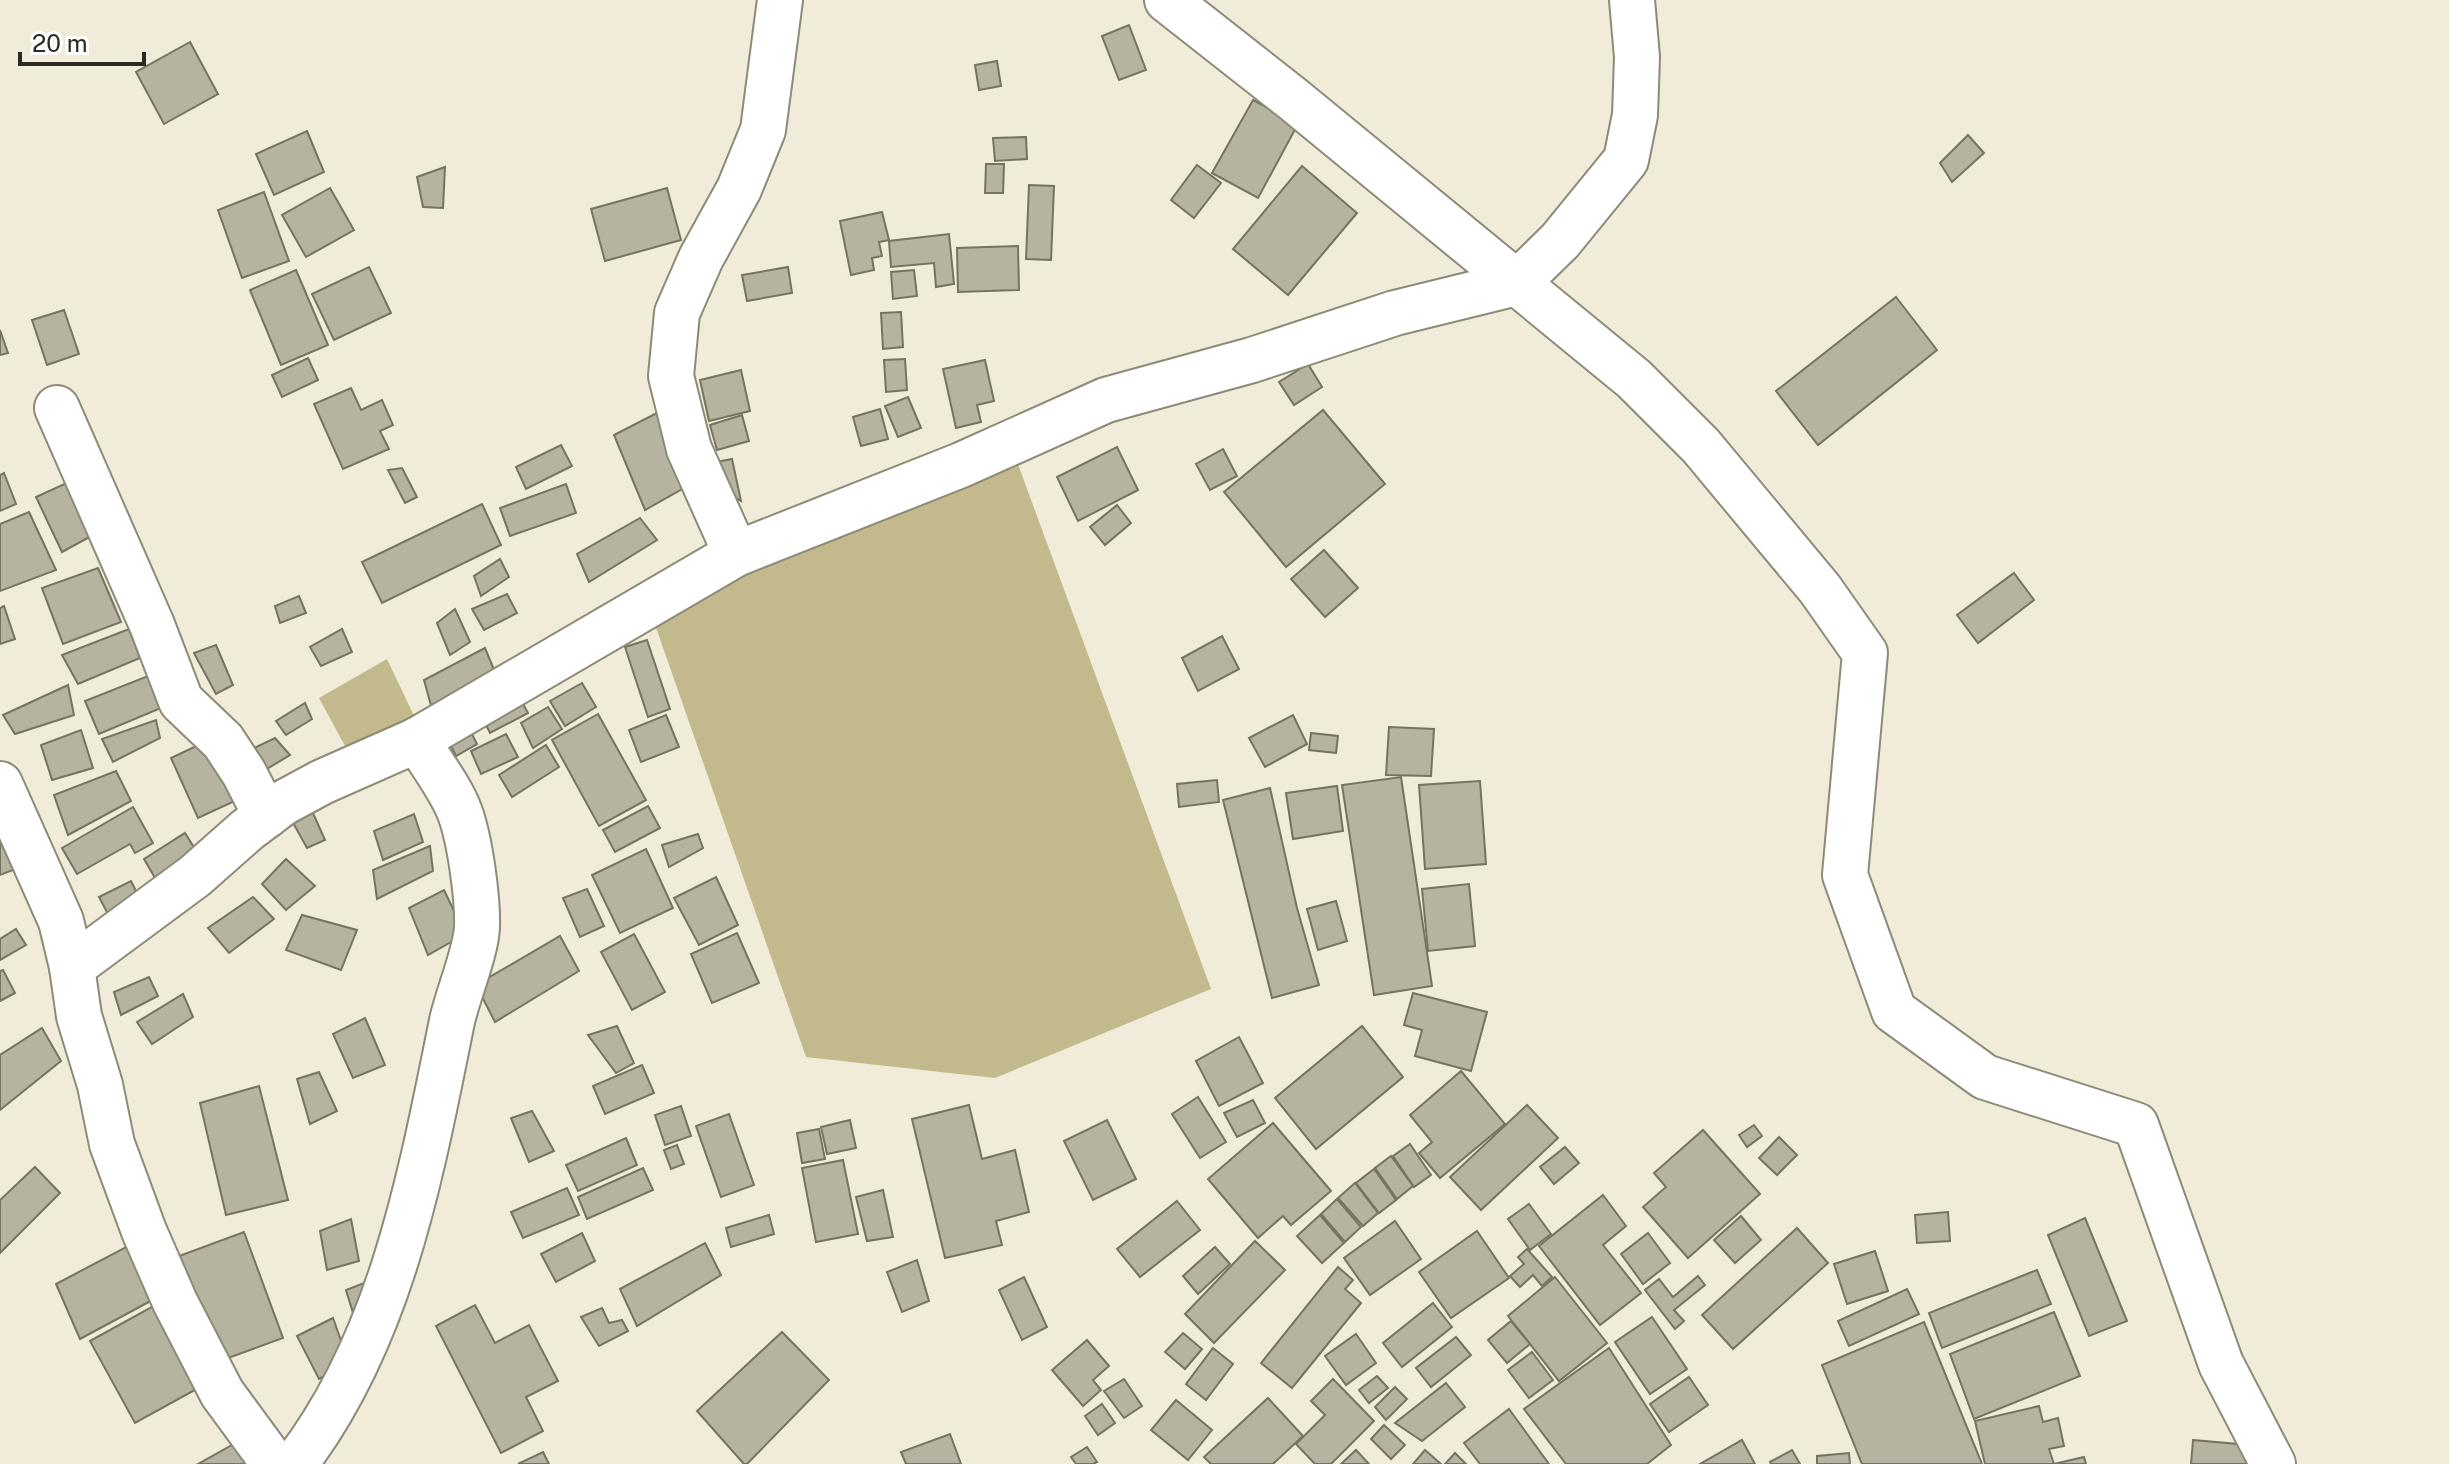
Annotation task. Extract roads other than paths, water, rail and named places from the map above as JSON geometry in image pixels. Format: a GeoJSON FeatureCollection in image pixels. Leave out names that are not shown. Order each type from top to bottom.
{"type":"FeatureCollection","features":[{"type":"Feature","properties":{"kind":"street"},"geometry":{"type":"LineString","coordinates":[[736,554],[689,449],[671,376],[677,313],[701,258],[739,189],[763,130],[780,0]]}},
{"type":"Feature","properties":{"kind":"street"},"geometry":{"type":"LineString","coordinates":[[1167,0],[1634,379],[1701,446],[1820,589],[1865,653],[1845,875],[1894,1011],[1985,1077],[2136,1125],[2221,1364],[2273,1464]]}},
{"type":"Feature","properties":{"kind":"street"},"geometry":{"type":"LineString","coordinates":[[72,967],[195,876],[283,803],[322,782],[417,740],[736,554],[961,465],[1106,400],[1252,360],[1395,313],[1517,283],[1594,203],[1626,160],[1635,115],[1637,57],[1632,0]]}},
{"type":"Feature","properties":{"kind":"street"},"geometry":{"type":"LineString","coordinates":[[57,408],[152,625],[181,701],[223,741],[266,816]]}},
{"type":"Feature","properties":{"kind":"street"},"geometry":{"type":"LineString","coordinates":[[295,1464],[320,1431],[342,1393],[359,1360],[393,1274],[477,929],[474,880],[460,812],[417,740]]}},
{"type":"Feature","properties":{"kind":"street"},"geometry":{"type":"LineString","coordinates":[[0,784],[61,921],[79,1016],[100,1085],[112,1144],[144,1231],[175,1302],[222,1393],[274,1464]]}}]}
